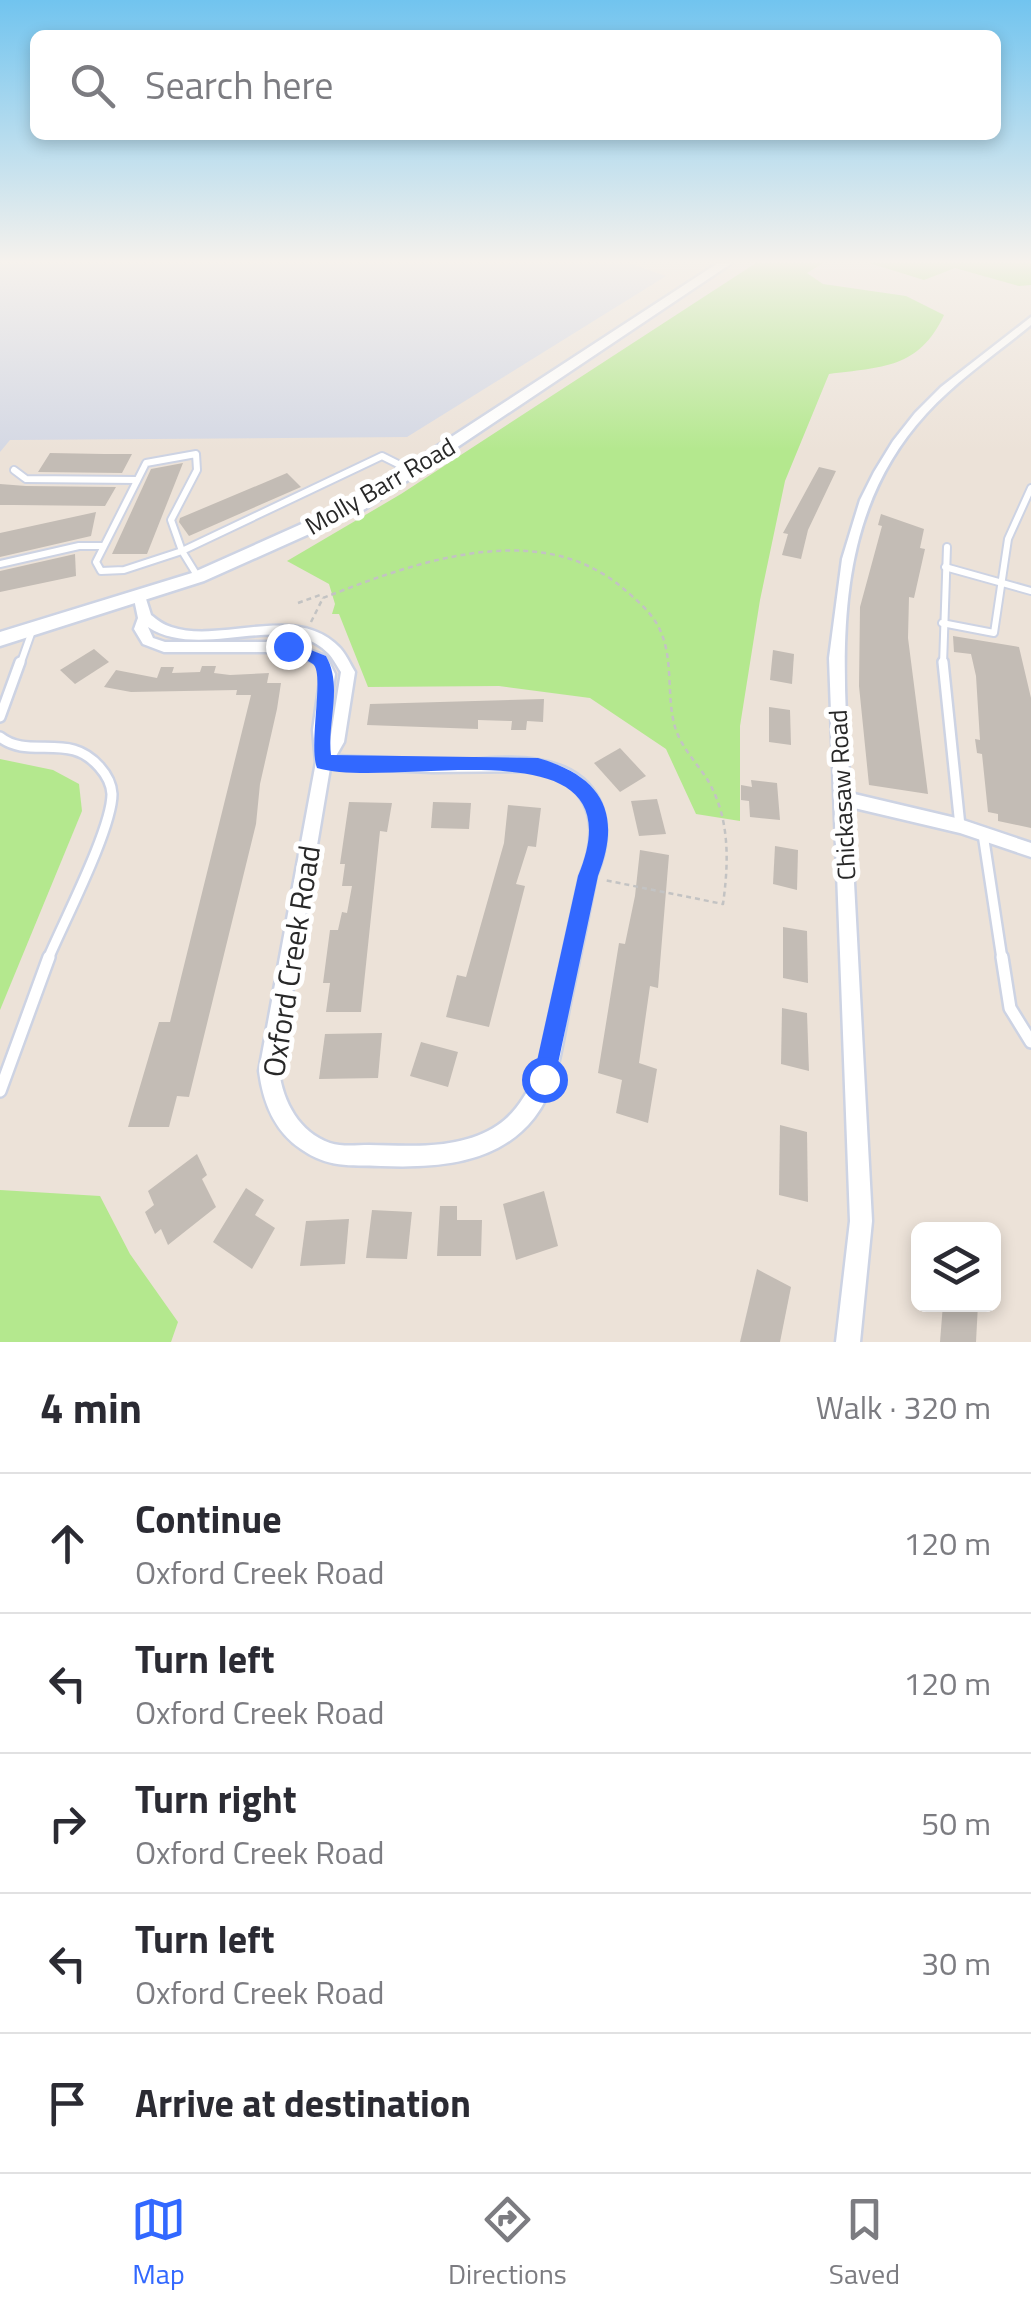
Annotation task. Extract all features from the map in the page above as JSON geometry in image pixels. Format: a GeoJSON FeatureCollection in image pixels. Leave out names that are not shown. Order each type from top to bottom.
{"type":"FeatureCollection","features":[{"type":"Feature","properties":{"kind":"main road","name":"Molly Barr Road"},"geometry":{"type":"LineString","coordinates":[[0,639],[198,577],[358,505],[631,326]]}},
{"type":"Feature","properties":{"kind":"street","name":"Chickasaw Road"},"geometry":{"type":"LineString","coordinates":[[848,1342],[861,1221],[836,658],[842,572],[873,480],[920,414],[1024,326]]}},
{"type":"Feature","properties":{"kind":"street"},"geometry":{"type":"LineString","coordinates":[[140,598],[145,618],[141,629],[148,641],[164,647],[296,637]]}},
{"type":"Feature","properties":{"kind":"street","name":"Oxford Creek Road"},"geometry":{"type":"LineString","coordinates":[[296,637],[321,660],[328,674],[320,730],[324,762],[269,1071],[270,1094],[279,1114],[312,1146],[333,1155],[480,1149],[509,1134],[532,1110],[544,1079],[588,876],[598,858],[602,826],[590,795],[555,770],[538,766],[324,762]]}},
{"type":"Feature","properties":{"kind":"street"},"geometry":{"type":"LineString","coordinates":[[842,798],[960,826],[1031,850]]}},
{"type":"Feature","properties":{"kind":"lane"},"geometry":{"type":"LineString","coordinates":[[198,577],[181,549],[172,520],[197,470],[196,454],[152,459],[96,566],[108,573],[181,549],[249,522],[382,456],[412,471]]}},
{"type":"Feature","properties":{"kind":"lane"},"geometry":{"type":"LineString","coordinates":[[14,470],[26,479],[138,480]]}},
{"type":"Feature","properties":{"kind":"lane"},"geometry":{"type":"LineString","coordinates":[[942,623],[994,633],[998,582],[1019,506],[1031,488]]}},
{"type":"Feature","properties":{"kind":"lane"},"geometry":{"type":"LineString","coordinates":[[0,564],[79,546],[104,546]]}},
{"type":"Feature","properties":{"kind":"lane"},"geometry":{"type":"LineString","coordinates":[[947,547],[942,683],[960,826]]}},
{"type":"Feature","properties":{"kind":"lane"},"geometry":{"type":"LineString","coordinates":[[945,568],[1031,591]]}},
{"type":"Feature","properties":{"kind":"lane"},"geometry":{"type":"LineString","coordinates":[[0,717],[32,631]]}},
{"type":"Feature","properties":{"kind":"lane"},"geometry":{"type":"LineString","coordinates":[[0,736],[10,745],[74,750],[97,762],[112,792],[106,819],[48,959],[0,1091]]}},
{"type":"Feature","properties":{"kind":"lane"},"geometry":{"type":"LineString","coordinates":[[983,834],[1010,1008],[1031,1042]]}},
{"type":"Feature","properties":{"kind":"path"},"geometry":{"type":"LineString","coordinates":[[296,637],[323,598],[417,565],[478,552],[557,552],[620,579],[659,627],[669,664],[675,729],[718,796],[730,860],[723,904],[588,876]]}},
{"type":"Feature","properties":{"kind":"path"},"geometry":{"type":"LineString","coordinates":[[298,602],[320,595],[323,598]]}},
{"type":"Feature","properties":{"kind":"shaded area"},"geometry":{"type":"Polygon","coordinates":[[[0,326],[586,326],[407,437],[10,440],[0,452],[0,326]]]}},
{"type":"Feature","properties":{"kind":"green space"},"geometry":{"type":"Polygon","coordinates":[[[660,326],[938,326],[923,346],[897,362],[829,374],[785,481],[760,600],[740,726],[740,821],[696,814],[666,749],[590,698],[499,686],[368,687],[339,614],[332,614],[335,604],[329,584],[287,561],[401,494],[660,326]]]}},
{"type":"Feature","properties":{"kind":"green space"},"geometry":{"type":"Polygon","coordinates":[[[0,759],[53,770],[79,784],[82,811],[0,1010],[0,759]]]}},
{"type":"Feature","properties":{"kind":"green space"},"geometry":{"type":"Polygon","coordinates":[[[0,1190],[100,1196],[130,1254],[178,1322],[171,1342],[0,1342],[0,1190]]]}},
{"type":"Feature","properties":{"kind":"building"},"geometry":{"type":"Polygon","coordinates":[[[50,453],[132,454],[122,473],[38,472],[50,453]]]}},
{"type":"Feature","properties":{"kind":"building"},"geometry":{"type":"Polygon","coordinates":[[[183,463],[147,554],[112,554],[151,469],[183,463]]]}},
{"type":"Feature","properties":{"kind":"building"},"geometry":{"type":"Polygon","coordinates":[[[819,467],[836,471],[808,530],[801,559],[782,555],[788,534],[783,533],[819,467]]]}},
{"type":"Feature","properties":{"kind":"building"},"geometry":{"type":"Polygon","coordinates":[[[287,473],[301,487],[189,536],[179,522],[180,518],[287,473]]]}},
{"type":"Feature","properties":{"kind":"building"},"geometry":{"type":"Polygon","coordinates":[[[0,484],[116,487],[105,506],[0,505],[0,484]]]}},
{"type":"Feature","properties":{"kind":"building"},"geometry":{"type":"Polygon","coordinates":[[[96,512],[91,536],[0,557],[0,533],[96,512]]]}},
{"type":"Feature","properties":{"kind":"building"},"geometry":{"type":"Polygon","coordinates":[[[881,514],[924,529],[920,548],[925,549],[914,598],[909,597],[908,638],[928,794],[869,785],[859,686],[860,607],[882,526],[878,525],[881,514]]]}},
{"type":"Feature","properties":{"kind":"building"},"geometry":{"type":"Polygon","coordinates":[[[75,554],[76,576],[0,592],[0,571],[75,554]]]}},
{"type":"Feature","properties":{"kind":"building"},"geometry":{"type":"Polygon","coordinates":[[[953,636],[1019,647],[1031,698],[1031,828],[998,821],[998,814],[988,812],[982,754],[977,753],[975,739],[980,740],[976,676],[971,654],[954,652],[953,636]]]}},
{"type":"Feature","properties":{"kind":"building"},"geometry":{"type":"Polygon","coordinates":[[[94,649],[109,662],[75,684],[60,670],[94,649]]]}},
{"type":"Feature","properties":{"kind":"building"},"geometry":{"type":"Polygon","coordinates":[[[773,650],[794,654],[792,684],[770,680],[773,650]]]}},
{"type":"Feature","properties":{"kind":"building"},"geometry":{"type":"Polygon","coordinates":[[[202,666],[216,666],[214,673],[230,675],[269,673],[267,683],[281,683],[277,709],[260,784],[256,824],[189,1097],[177,1096],[169,1127],[128,1127],[159,1022],[170,1022],[251,695],[236,695],[237,690],[131,692],[104,687],[116,670],[157,678],[161,667],[174,667],[172,673],[200,672],[202,666]]]}},
{"type":"Feature","properties":{"kind":"building"},"geometry":{"type":"Polygon","coordinates":[[[544,699],[543,722],[527,721],[526,730],[511,730],[512,721],[478,720],[478,729],[367,725],[370,704],[544,699]]]}},
{"type":"Feature","properties":{"kind":"building"},"geometry":{"type":"Polygon","coordinates":[[[769,707],[790,710],[791,745],[769,742],[769,707]]]}},
{"type":"Feature","properties":{"kind":"building"},"geometry":{"type":"Polygon","coordinates":[[[620,748],[646,776],[620,792],[594,763],[620,748]]]}},
{"type":"Feature","properties":{"kind":"building"},"geometry":{"type":"Polygon","coordinates":[[[751,780],[777,783],[780,820],[750,817],[749,801],[741,800],[741,785],[752,787],[751,780]]]}},
{"type":"Feature","properties":{"kind":"building"},"geometry":{"type":"Polygon","coordinates":[[[657,799],[666,834],[639,836],[631,801],[657,799]]]}},
{"type":"Feature","properties":{"kind":"building"},"geometry":{"type":"Polygon","coordinates":[[[349,802],[392,803],[387,832],[380,831],[361,1012],[326,1012],[330,983],[323,983],[330,930],[338,930],[342,912],[347,913],[352,886],[342,886],[345,864],[340,864],[349,802]]]}},
{"type":"Feature","properties":{"kind":"building"},"geometry":{"type":"Polygon","coordinates":[[[433,802],[471,803],[469,829],[431,828],[433,802]]]}},
{"type":"Feature","properties":{"kind":"building"},"geometry":{"type":"Polygon","coordinates":[[[508,805],[541,808],[536,847],[528,846],[516,884],[525,886],[489,1027],[446,1017],[457,975],[466,977],[504,843],[508,805]]]}},
{"type":"Feature","properties":{"kind":"building"},"geometry":{"type":"Polygon","coordinates":[[[775,846],[798,850],[797,890],[773,884],[775,846]]]}},
{"type":"Feature","properties":{"kind":"building"},"geometry":{"type":"Polygon","coordinates":[[[640,850],[669,855],[658,988],[650,986],[639,1063],[657,1069],[648,1123],[616,1113],[622,1080],[598,1073],[619,943],[625,944],[635,896],[640,850]]]}},
{"type":"Feature","properties":{"kind":"building"},"geometry":{"type":"Polygon","coordinates":[[[783,927],[807,931],[808,983],[783,978],[783,927]]]}},
{"type":"Feature","properties":{"kind":"building"},"geometry":{"type":"Polygon","coordinates":[[[782,1008],[807,1013],[809,1071],[781,1064],[782,1008]]]}},
{"type":"Feature","properties":{"kind":"building"},"geometry":{"type":"Polygon","coordinates":[[[382,1033],[378,1078],[319,1079],[325,1034],[382,1033]]]}},
{"type":"Feature","properties":{"kind":"building"},"geometry":{"type":"Polygon","coordinates":[[[421,1042],[458,1052],[448,1087],[410,1076],[421,1042]]]}},
{"type":"Feature","properties":{"kind":"building"},"geometry":{"type":"Polygon","coordinates":[[[780,1125],[807,1132],[808,1202],[779,1195],[780,1125]]]}},
{"type":"Feature","properties":{"kind":"building"},"geometry":{"type":"Polygon","coordinates":[[[197,1154],[207,1175],[202,1179],[216,1207],[168,1245],[161,1229],[155,1234],[145,1212],[154,1205],[148,1191],[197,1154]]]}},
{"type":"Feature","properties":{"kind":"building"},"geometry":{"type":"Polygon","coordinates":[[[246,1188],[264,1200],[255,1215],[275,1228],[252,1269],[213,1242],[246,1188]]]}},
{"type":"Feature","properties":{"kind":"building"},"geometry":{"type":"Polygon","coordinates":[[[544,1191],[558,1246],[516,1260],[503,1204],[544,1191]]]}},
{"type":"Feature","properties":{"kind":"building"},"geometry":{"type":"Polygon","coordinates":[[[440,1206],[457,1206],[457,1220],[482,1220],[481,1256],[437,1256],[440,1206]]]}},
{"type":"Feature","properties":{"kind":"building"},"geometry":{"type":"Polygon","coordinates":[[[372,1210],[412,1212],[407,1259],[366,1258],[372,1210]]]}},
{"type":"Feature","properties":{"kind":"building"},"geometry":{"type":"Polygon","coordinates":[[[349,1219],[345,1264],[300,1266],[306,1221],[349,1219]]]}},
{"type":"Feature","properties":{"kind":"building"},"geometry":{"type":"Polygon","coordinates":[[[757,1269],[791,1287],[780,1342],[740,1342],[757,1269]]]}},
{"type":"Feature","properties":{"kind":"building"},"geometry":{"type":"Polygon","coordinates":[[[942,1312],[978,1312],[976,1342],[940,1342],[942,1312]]]}},
{"type":"Feature","properties":{"kind":"route"},"geometry":{"type":"LineString","coordinates":[[288,646],[321,660],[328,674],[320,730],[324,762],[538,766],[555,770],[590,795],[602,826],[601,845],[588,876],[544,1079]]}}]}
